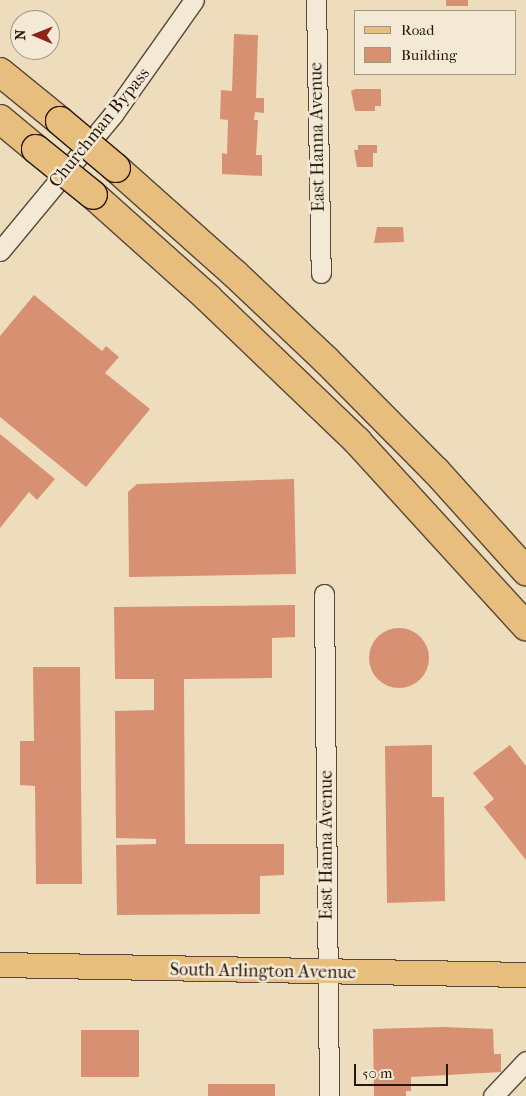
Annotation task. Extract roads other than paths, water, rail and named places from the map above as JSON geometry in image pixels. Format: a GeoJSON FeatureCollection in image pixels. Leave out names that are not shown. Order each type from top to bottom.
{"type":"FeatureCollection","features":[{"type":"Feature","properties":{"kind":"highway"},"geometry":{"type":"LineString","coordinates":[[0,72],[116,168],[236,274],[326,360],[436,471],[526,571]]}},
{"type":"Feature","properties":{"kind":"highway"},"geometry":{"type":"LineString","coordinates":[[0,119],[92,195],[208,298],[350,434],[526,626]]}},
{"type":"Feature","properties":{"kind":"main road","name":"South Arlington Avenue"},"geometry":{"type":"LineString","coordinates":[[0,965],[328,973],[526,975]]}},
{"type":"Feature","properties":{"kind":"street","name":"Churchman Bypass"},"geometry":{"type":"LineString","coordinates":[[0,251],[119,106],[194,0]]}},
{"type":"Feature","properties":{"kind":"street","name":"East Hanna Avenue"},"geometry":{"type":"LineString","coordinates":[[316,0],[321,273]]}},
{"type":"Feature","properties":{"kind":"street","name":"East Hanna Avenue"},"geometry":{"type":"LineString","coordinates":[[324,594],[329,1096]]}},
{"type":"Feature","properties":{"kind":"street"},"geometry":{"type":"LineString","coordinates":[[493,1096],[526,1061]]}}]}
